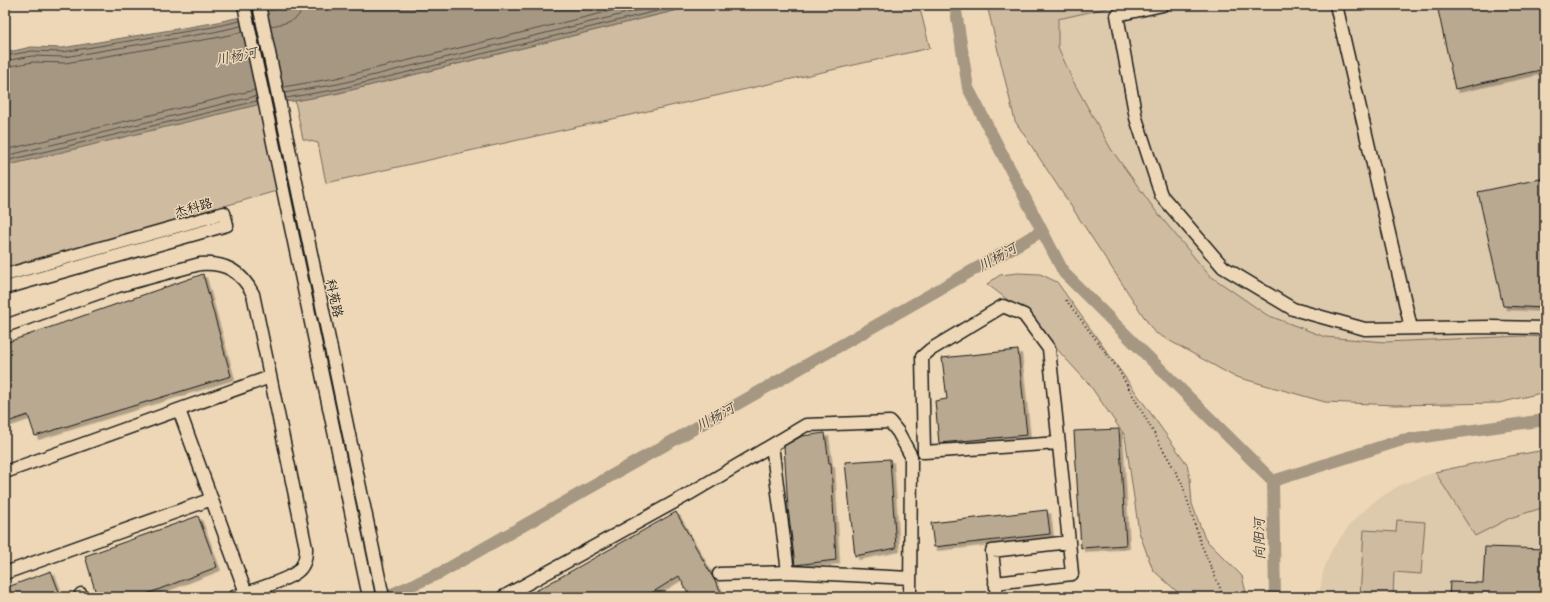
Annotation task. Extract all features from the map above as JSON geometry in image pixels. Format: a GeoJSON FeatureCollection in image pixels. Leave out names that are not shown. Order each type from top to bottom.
{"type":"FeatureCollection","features":[{"type":"Feature","properties":{"kind":"street"},"geometry":{"type":"LineString","coordinates":[[244,5],[369,597]]}},
{"type":"Feature","properties":{"kind":"street","name":"科苑路"},"geometry":{"type":"LineString","coordinates":[[259,5],[383,597]]}},
{"type":"Feature","properties":{"kind":"street"},"geometry":{"type":"LineString","coordinates":[[1163,5],[1117,15],[1136,118],[1161,195],[1224,267],[1293,309],[1365,329],[1491,327],[1545,328]]}},
{"type":"Feature","properties":{"kind":"street"},"geometry":{"type":"LineString","coordinates":[[1336,5],[1411,328]]}},
{"type":"Feature","properties":{"kind":"street","name":"杰科路"},"geometry":{"type":"LineString","coordinates":[[5,275],[224,213],[227,224],[5,288]]}},
{"type":"Feature","properties":{"kind":"street"},"geometry":{"type":"LineString","coordinates":[[5,326],[118,286],[200,264],[211,263],[232,270],[241,276],[248,284],[253,294],[306,548],[306,557],[298,572],[288,578],[234,597]]}},
{"type":"Feature","properties":{"kind":"street"},"geometry":{"type":"LineString","coordinates":[[995,583],[1072,574],[1059,443],[1049,349],[1024,315],[1003,306],[930,350],[922,357],[924,452],[1059,443]]}},
{"type":"Feature","properties":{"kind":"street"},"geometry":{"type":"LineString","coordinates":[[5,472],[270,377]]}},
{"type":"Feature","properties":{"kind":"street"},"geometry":{"type":"LineString","coordinates":[[179,410],[246,593]]}},
{"type":"Feature","properties":{"kind":"street"},"geometry":{"type":"LineString","coordinates":[[503,597],[689,494],[806,425],[890,422],[898,432],[911,456],[910,597]]}},
{"type":"Feature","properties":{"kind":"street"},"geometry":{"type":"LineString","coordinates":[[772,445],[788,572]]}},
{"type":"Feature","properties":{"kind":"street"},"geometry":{"type":"LineString","coordinates":[[5,574],[212,499]]}},
{"type":"Feature","properties":{"kind":"street"},"geometry":{"type":"LineString","coordinates":[[997,597],[992,551],[1069,542]]}},
{"type":"Feature","properties":{"kind":"street"},"geometry":{"type":"LineString","coordinates":[[719,574],[788,572],[910,578]]}},
{"type":"Feature","properties":{"kind":"path"},"geometry":{"type":"LineString","coordinates":[[1066,300],[1118,369],[1182,483],[1200,544],[1224,597]]}},
{"type":"Feature","properties":{"kind":"shaded area"},"geometry":{"type":"Polygon","coordinates":[[[698,5],[919,5],[930,48],[326,183],[318,143],[303,139],[295,101],[339,93],[698,5]]]}},
{"type":"Feature","properties":{"kind":"shaded area"},"geometry":{"type":"Polygon","coordinates":[[[987,5],[1121,5],[1058,19],[1058,47],[1073,81],[1111,149],[1155,210],[1209,275],[1267,315],[1325,337],[1385,342],[1524,336],[1545,337],[1545,392],[1499,403],[1396,405],[1325,402],[1233,376],[1154,332],[1015,121],[987,5]]]}},
{"type":"Feature","properties":{"kind":"shaded area"},"geometry":{"type":"Polygon","coordinates":[[[1121,5],[1545,5],[1545,337],[1524,336],[1385,342],[1325,337],[1267,315],[1209,275],[1155,210],[1111,149],[1073,81],[1058,47],[1058,19],[1121,5]]]}},
{"type":"Feature","properties":{"kind":"shaded area"},"geometry":{"type":"Polygon","coordinates":[[[265,103],[283,189],[5,270],[5,164],[265,103]]]}},
{"type":"Feature","properties":{"kind":"shaded area"},"geometry":{"type":"Polygon","coordinates":[[[1018,273],[1040,274],[1057,282],[1187,464],[1190,478],[1192,504],[1205,539],[1242,576],[1247,597],[1183,597],[1153,570],[1139,532],[1125,436],[1089,384],[1021,310],[987,284],[1000,275],[1018,273]]]}},
{"type":"Feature","properties":{"kind":"shaded area"},"geometry":{"type":"Polygon","coordinates":[[[1545,450],[1545,597],[1319,597],[1323,572],[1331,551],[1352,522],[1375,501],[1400,485],[1435,472],[1545,450]]]}},
{"type":"Feature","properties":{"kind":"shaded area"},"geometry":{"type":"Polygon","coordinates":[[[1545,450],[1545,507],[1510,518],[1475,536],[1435,472],[1505,457],[1545,450]]]}},
{"type":"Feature","properties":{"kind":"shaded area"},"geometry":{"type":"Polygon","coordinates":[[[1397,520],[1425,522],[1421,574],[1394,572],[1393,597],[1360,597],[1364,530],[1396,532],[1397,520]]]}},
{"type":"Feature","properties":{"kind":"water"},"geometry":{"type":"Polygon","coordinates":[[[296,5],[698,5],[339,93],[295,101],[265,103],[5,166],[5,53],[31,47],[62,48],[213,23],[296,5]]]}},
{"type":"Feature","properties":{"kind":"building"},"geometry":{"type":"Polygon","coordinates":[[[1437,5],[1545,5],[1545,69],[1455,89],[1437,5]]]}},
{"type":"Feature","properties":{"kind":"building"},"geometry":{"type":"Polygon","coordinates":[[[1545,178],[1545,308],[1503,306],[1478,192],[1545,178]]]}},
{"type":"Feature","properties":{"kind":"building"},"geometry":{"type":"Polygon","coordinates":[[[203,274],[231,376],[35,436],[28,415],[5,423],[5,343],[203,274]]]}},
{"type":"Feature","properties":{"kind":"building"},"geometry":{"type":"Polygon","coordinates":[[[1018,350],[1027,435],[939,443],[935,401],[947,399],[942,358],[1018,350]]]}},
{"type":"Feature","properties":{"kind":"building"},"geometry":{"type":"Polygon","coordinates":[[[1119,429],[1126,545],[1081,548],[1074,431],[1119,429]]]}},
{"type":"Feature","properties":{"kind":"building"},"geometry":{"type":"Polygon","coordinates":[[[825,433],[829,463],[831,463],[836,560],[795,565],[788,508],[784,446],[802,436],[825,433]]]}},
{"type":"Feature","properties":{"kind":"building"},"geometry":{"type":"Polygon","coordinates":[[[890,459],[896,548],[855,556],[845,462],[890,459]]]}},
{"type":"Feature","properties":{"kind":"building"},"geometry":{"type":"Polygon","coordinates":[[[1047,510],[1050,534],[934,547],[931,523],[1047,510]]]}},
{"type":"Feature","properties":{"kind":"building"},"geometry":{"type":"Polygon","coordinates":[[[676,512],[724,597],[690,597],[679,576],[645,597],[525,597],[676,512]]]}},
{"type":"Feature","properties":{"kind":"building"},"geometry":{"type":"Polygon","coordinates":[[[198,516],[217,567],[139,597],[97,597],[85,556],[198,516]]]}},
{"type":"Feature","properties":{"kind":"building"},"geometry":{"type":"Polygon","coordinates":[[[1485,547],[1545,549],[1545,580],[1542,580],[1541,597],[1449,597],[1450,582],[1483,583],[1485,547]]]}},
{"type":"Feature","properties":{"kind":"building"},"geometry":{"type":"Polygon","coordinates":[[[51,571],[61,597],[5,597],[5,588],[51,571]]]}},
{"type":"Feature","properties":{"kind":"waterway"},"geometry":{"type":"LineString","coordinates":[[955,5],[968,88],[1064,273],[1273,481],[1402,440],[1545,420]]}},
{"type":"Feature","properties":{"kind":"waterway","name":"川杨河"},"geometry":{"type":"LineString","coordinates":[[385,597],[440,573],[1042,231]]}},
{"type":"Feature","properties":{"kind":"waterway","name":"向阳河"},"geometry":{"type":"LineString","coordinates":[[1273,481],[1275,597]]}}]}
